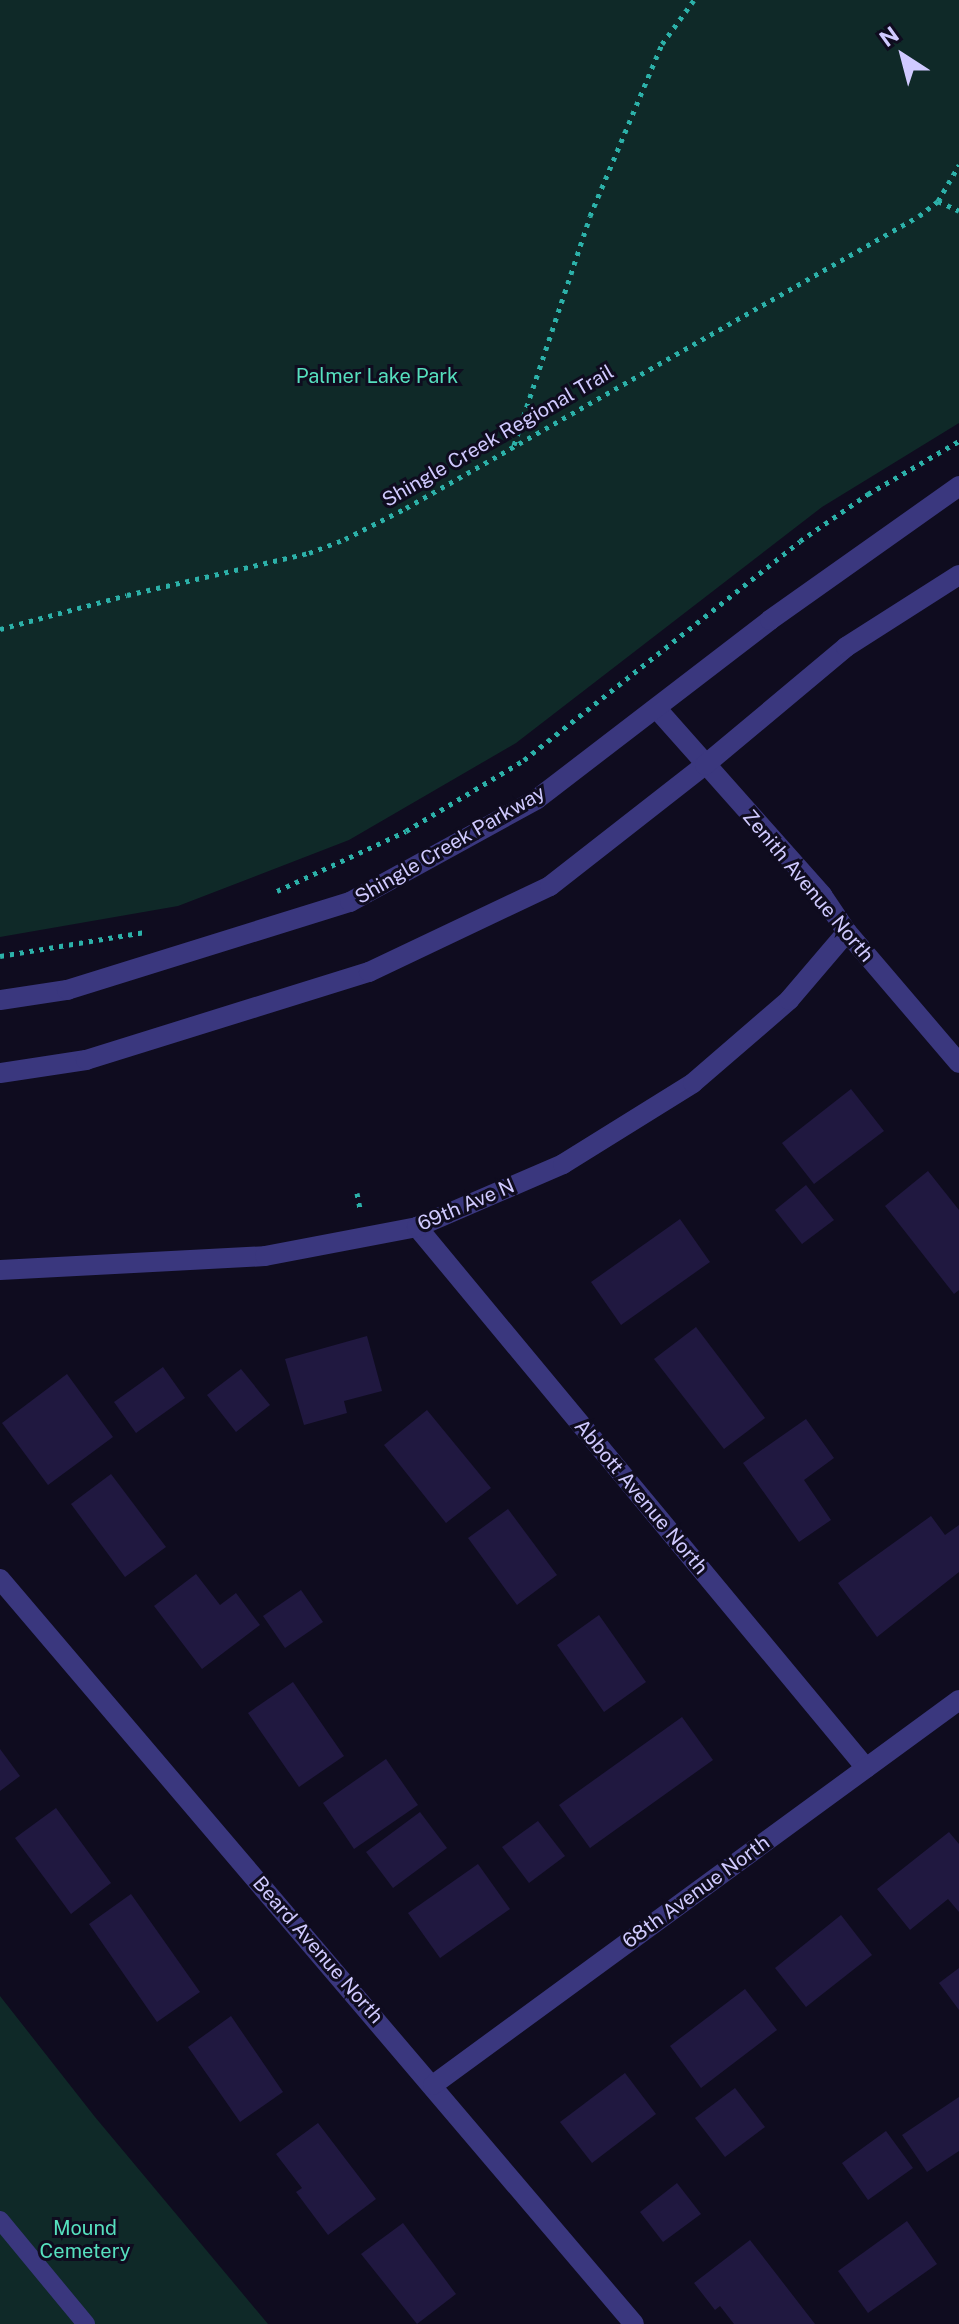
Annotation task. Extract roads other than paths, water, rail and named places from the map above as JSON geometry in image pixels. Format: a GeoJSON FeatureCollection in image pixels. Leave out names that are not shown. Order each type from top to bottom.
{"type":"FeatureCollection","features":[{"type":"Feature","properties":{"kind":"street","name":"Shingle Creek Parkway"},"geometry":{"type":"LineString","coordinates":[[0,1000],[67,990],[350,902],[537,799],[770,620],[959,486]]}},
{"type":"Feature","properties":{"kind":"street"},"geometry":{"type":"LineString","coordinates":[[0,1073],[86,1060],[369,972],[550,886],[705,765],[846,647],[959,575]]}},
{"type":"Feature","properties":{"kind":"street","name":"Zenith Avenue North"},"geometry":{"type":"LineString","coordinates":[[657,709],[822,895],[847,932],[959,1063]]}},
{"type":"Feature","properties":{"kind":"street","name":"69th Ave N"},"geometry":{"type":"LineString","coordinates":[[0,1270],[265,1256],[417,1227],[563,1164],[693,1083],[789,1000],[847,932]]}},
{"type":"Feature","properties":{"kind":"street","name":"Abbott Avenue North"},"geometry":{"type":"LineString","coordinates":[[417,1227],[866,1768]]}},
{"type":"Feature","properties":{"kind":"street","name":"Beard Avenue North"},"geometry":{"type":"LineString","coordinates":[[0,1579],[634,2324]]}},
{"type":"Feature","properties":{"kind":"street","name":"68th Avenue North"},"geometry":{"type":"LineString","coordinates":[[433,2085],[959,1700]]}},
{"type":"Feature","properties":{"kind":"lane"},"geometry":{"type":"LineString","coordinates":[[0,2220],[86,2324]]}},
{"type":"Feature","properties":{"kind":"park label","name":"Palmer Lake Park"},"geometry":{"type":"Point","coordinates":[377,376]}},
{"type":"Feature","properties":{"kind":"park label","name":"Mound Cemetery"},"geometry":{"type":"Point","coordinates":[85,2240]}}]}
